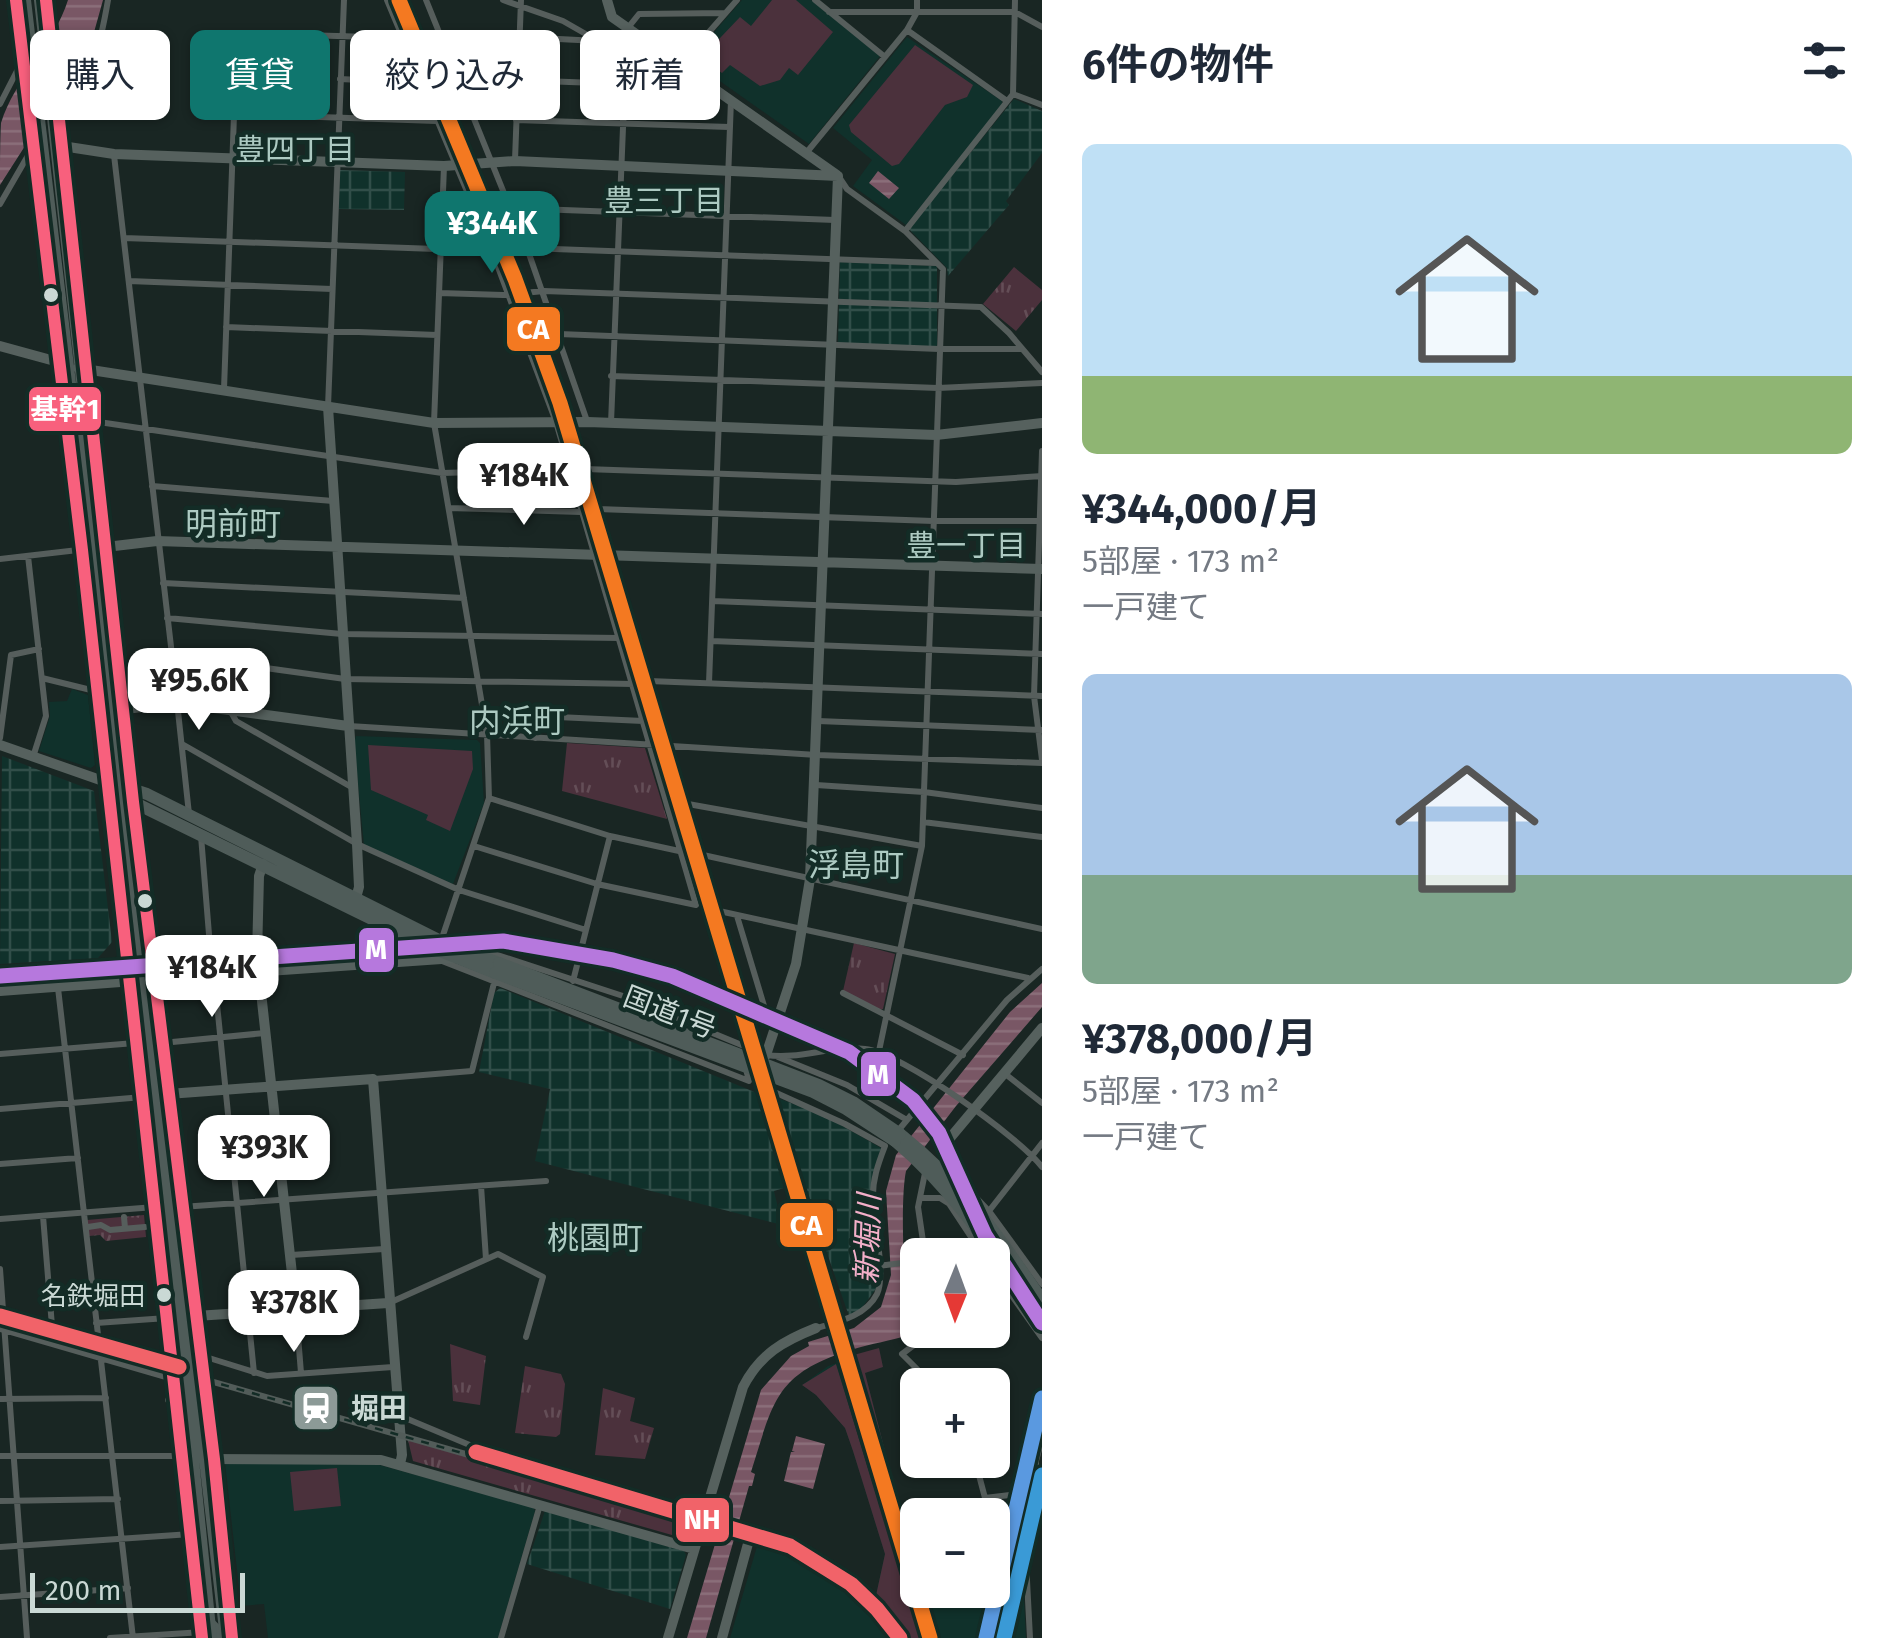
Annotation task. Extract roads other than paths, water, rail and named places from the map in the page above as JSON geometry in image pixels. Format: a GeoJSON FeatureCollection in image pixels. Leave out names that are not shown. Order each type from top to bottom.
{"type":"FeatureCollection","features":[{"type":"Feature","properties":{"kind":"highway"},"geometry":{"type":"LineString","coordinates":[[16,0],[106,782]]}},
{"type":"Feature","properties":{"kind":"highway"},"geometry":{"type":"LineString","coordinates":[[25,0],[217,1635]]}},
{"type":"Feature","properties":{"kind":"highway"},"geometry":{"type":"LineString","coordinates":[[43,0],[49,30]]}},
{"type":"Feature","properties":{"kind":"highway"},"geometry":{"type":"LineString","coordinates":[[43,0],[46,30]]}},
{"type":"Feature","properties":{"kind":"highway"},"geometry":{"type":"LineString","coordinates":[[47,120],[83,452],[99,474]]}},
{"type":"Feature","properties":{"kind":"highway"},"geometry":{"type":"LineString","coordinates":[[54,120],[217,1635]]}},
{"type":"Feature","properties":{"kind":"highway"},"geometry":{"type":"LineString","coordinates":[[60,120],[133,796]]}},
{"type":"Feature","properties":{"kind":"highway","name":"国道1号"},"geometry":{"type":"LineString","coordinates":[[106,782],[425,945],[814,1092],[928,1163],[985,1216],[1042,1300]]}},
{"type":"Feature","properties":{"kind":"highway","name":"国道1号"},"geometry":{"type":"LineString","coordinates":[[133,796],[189,816],[444,942],[496,973]]}},
{"type":"Feature","properties":{"kind":"highway","name":"国道1号"},"geometry":{"type":"LineString","coordinates":[[928,1163],[1042,1322]]}},
{"type":"Feature","properties":{"kind":"highway"},"geometry":{"type":"LineString","coordinates":[[200,1614],[217,1635]]}},
{"type":"Feature","properties":{"kind":"main road"},"geometry":{"type":"LineString","coordinates":[[106,782],[200,1614]]}},
{"type":"Feature","properties":{"kind":"main road"},"geometry":{"type":"LineString","coordinates":[[133,796],[214,1460],[217,1635]]}},
{"type":"Feature","properties":{"kind":"street"},"geometry":{"type":"LineString","coordinates":[[103,30],[108,0]]}},
{"type":"Feature","properties":{"kind":"street"},"geometry":{"type":"LineString","coordinates":[[344,0],[328,406],[357,844],[356,898]]}},
{"type":"Feature","properties":{"kind":"street"},"geometry":{"type":"LineString","coordinates":[[387,0],[399,30]]}},
{"type":"Feature","properties":{"kind":"street"},"geometry":{"type":"LineString","coordinates":[[426,0],[439,30]]}},
{"type":"Feature","properties":{"kind":"street"},"geometry":{"type":"LineString","coordinates":[[503,0],[521,2],[580,31]]}},
{"type":"Feature","properties":{"kind":"street"},"geometry":{"type":"LineString","coordinates":[[608,0],[612,18],[627,29],[639,14],[725,13]]}},
{"type":"Feature","properties":{"kind":"street"},"geometry":{"type":"LineString","coordinates":[[710,30],[737,0]]}},
{"type":"Feature","properties":{"kind":"street"},"geometry":{"type":"LineString","coordinates":[[816,0],[885,57]]}},
{"type":"Feature","properties":{"kind":"street"},"geometry":{"type":"LineString","coordinates":[[806,152],[907,30],[917,0]]}},
{"type":"Feature","properties":{"kind":"street"},"geometry":{"type":"LineString","coordinates":[[904,231],[1010,98],[1014,0]]}},
{"type":"Feature","properties":{"kind":"street"},"geometry":{"type":"LineString","coordinates":[[520,30],[521,2]]}},
{"type":"Feature","properties":{"kind":"street"},"geometry":{"type":"LineString","coordinates":[[830,12],[1015,12],[1042,27]]}},
{"type":"Feature","properties":{"kind":"street"},"geometry":{"type":"LineString","coordinates":[[907,30],[1010,98],[1042,105]]}},
{"type":"Feature","properties":{"kind":"street"},"geometry":{"type":"LineString","coordinates":[[330,36],[350,36]]}},
{"type":"Feature","properties":{"kind":"street"},"geometry":{"type":"LineString","coordinates":[[0,104],[23,60]]}},
{"type":"Feature","properties":{"kind":"street"},"geometry":{"type":"LineString","coordinates":[[340,79],[350,79]]}},
{"type":"Feature","properties":{"kind":"street"},"geometry":{"type":"LineString","coordinates":[[720,90],[838,176],[847,189],[904,231],[943,269],[922,846],[879,1051]]}},
{"type":"Feature","properties":{"kind":"street"},"geometry":{"type":"LineString","coordinates":[[709,683],[731,98]]}},
{"type":"Feature","properties":{"kind":"street"},"geometry":{"type":"LineString","coordinates":[[330,117],[437,121],[450,165],[492,251],[556,422],[696,905],[597,884],[474,846]]}},
{"type":"Feature","properties":{"kind":"street"},"geometry":{"type":"LineString","coordinates":[[224,390],[233,120]]}},
{"type":"Feature","properties":{"kind":"street"},"geometry":{"type":"LineString","coordinates":[[475,120],[544,291],[588,422]]}},
{"type":"Feature","properties":{"kind":"street"},"geometry":{"type":"LineString","coordinates":[[515,162],[516,120],[729,127]]}},
{"type":"Feature","properties":{"kind":"street"},"geometry":{"type":"LineString","coordinates":[[611,423],[622,120]]}},
{"type":"Feature","properties":{"kind":"street"},"geometry":{"type":"LineString","coordinates":[[0,204],[33,143]]}},
{"type":"Feature","properties":{"kind":"street"},"geometry":{"type":"LineString","coordinates":[[62,146],[114,154],[450,165],[515,162],[838,176]]}},
{"type":"Feature","properties":{"kind":"street"},"geometry":{"type":"LineString","coordinates":[[114,154],[189,816]]}},
{"type":"Feature","properties":{"kind":"street"},"geometry":{"type":"LineString","coordinates":[[444,942],[490,798],[487,734],[434,423],[440,249],[450,165]]}},
{"type":"Feature","properties":{"kind":"street"},"geometry":{"type":"LineString","coordinates":[[838,176],[814,826],[803,928],[772,1056],[772,1091],[885,1146]]}},
{"type":"Feature","properties":{"kind":"street"},"geometry":{"type":"LineString","coordinates":[[510,208],[836,220]]}},
{"type":"Feature","properties":{"kind":"street"},"geometry":{"type":"LineString","coordinates":[[124,238],[492,251]]}},
{"type":"Feature","properties":{"kind":"street"},"geometry":{"type":"LineString","coordinates":[[527,248],[937,263]]}},
{"type":"Feature","properties":{"kind":"street"},"geometry":{"type":"LineString","coordinates":[[129,281],[332,289]]}},
{"type":"Feature","properties":{"kind":"street"},"geometry":{"type":"LineString","coordinates":[[439,293],[544,291],[981,307],[1042,372]]}},
{"type":"Feature","properties":{"kind":"street"},"geometry":{"type":"LineString","coordinates":[[226,326],[437,335]]}},
{"type":"Feature","properties":{"kind":"street"},"geometry":{"type":"LineString","coordinates":[[559,334],[939,350],[1022,349]]}},
{"type":"Feature","properties":{"kind":"street"},"geometry":{"type":"LineString","coordinates":[[0,346],[84,369],[434,423],[588,422],[936,435],[1042,423]]}},
{"type":"Feature","properties":{"kind":"street"},"geometry":{"type":"LineString","coordinates":[[612,376],[938,388],[1042,384]]}},
{"type":"Feature","properties":{"kind":"street"},"geometry":{"type":"LineString","coordinates":[[92,421],[442,473],[586,470],[934,482],[1042,476]]}},
{"type":"Feature","properties":{"kind":"street"},"geometry":{"type":"LineString","coordinates":[[573,422],[719,911],[1028,978]]}},
{"type":"Feature","properties":{"kind":"street"},"geometry":{"type":"LineString","coordinates":[[125,709],[176,703],[348,726],[817,754],[1042,762],[1038,696],[1042,451]]}},
{"type":"Feature","properties":{"kind":"street"},"geometry":{"type":"LineString","coordinates":[[152,486],[333,501]]}},
{"type":"Feature","properties":{"kind":"street"},"geometry":{"type":"LineString","coordinates":[[448,508],[581,512],[598,509],[933,522],[1041,521]]}},
{"type":"Feature","properties":{"kind":"street"},"geometry":{"type":"LineString","coordinates":[[106,547],[157,541],[1040,569]]}},
{"type":"Feature","properties":{"kind":"street"},"geometry":{"type":"LineString","coordinates":[[0,559],[82,550]]}},
{"type":"Feature","properties":{"kind":"street"},"geometry":{"type":"LineString","coordinates":[[28,556],[46,716],[32,758]]}},
{"type":"Feature","properties":{"kind":"street"},"geometry":{"type":"LineString","coordinates":[[164,583],[464,598]]}},
{"type":"Feature","properties":{"kind":"street"},"geometry":{"type":"LineString","coordinates":[[712,602],[1039,614]]}},
{"type":"Feature","properties":{"kind":"street"},"geometry":{"type":"LineString","coordinates":[[167,618],[342,634],[619,638]]}},
{"type":"Feature","properties":{"kind":"street"},"geometry":{"type":"LineString","coordinates":[[710,640],[1039,654]]}},
{"type":"Feature","properties":{"kind":"street"},"geometry":{"type":"LineString","coordinates":[[39,649],[10,654],[0,742],[32,758],[106,782]]}},
{"type":"Feature","properties":{"kind":"street"},"geometry":{"type":"LineString","coordinates":[[172,655],[345,679],[633,684],[650,681],[1038,696]]}},
{"type":"Feature","properties":{"kind":"street"},"geometry":{"type":"LineString","coordinates":[[42,678],[97,690]]}},
{"type":"Feature","properties":{"kind":"street"},"geometry":{"type":"LineString","coordinates":[[230,711],[236,721],[353,788]]}},
{"type":"Feature","properties":{"kind":"street"},"geometry":{"type":"LineString","coordinates":[[535,738],[536,716],[643,722]]}},
{"type":"Feature","properties":{"kind":"street"},"geometry":{"type":"LineString","coordinates":[[818,722],[1040,730]]}},
{"type":"Feature","properties":{"kind":"street"},"geometry":{"type":"LineString","coordinates":[[182,744],[357,844],[459,890],[586,930]]}},
{"type":"Feature","properties":{"kind":"street"},"geometry":{"type":"LineString","coordinates":[[816,785],[924,792],[1042,808]]}},
{"type":"Feature","properties":{"kind":"street"},"geometry":{"type":"LineString","coordinates":[[490,798],[610,836],[679,851]]}},
{"type":"Feature","properties":{"kind":"street"},"geometry":{"type":"LineString","coordinates":[[688,804],[922,846]]}},
{"type":"Feature","properties":{"kind":"street"},"geometry":{"type":"LineString","coordinates":[[923,822],[1042,836]]}},
{"type":"Feature","properties":{"kind":"street"},"geometry":{"type":"LineString","coordinates":[[202,834],[211,960]]}},
{"type":"Feature","properties":{"kind":"street"},"geometry":{"type":"LineString","coordinates":[[573,981],[610,836]]}},
{"type":"Feature","properties":{"kind":"street"},"geometry":{"type":"LineString","coordinates":[[703,855],[1042,928]]}},
{"type":"Feature","properties":{"kind":"street"},"geometry":{"type":"LineString","coordinates":[[262,864],[258,876],[257,956],[302,1372]]}},
{"type":"Feature","properties":{"kind":"street"},"geometry":{"type":"LineString","coordinates":[[737,915],[764,1009],[780,1015]]}},
{"type":"Feature","properties":{"kind":"street"},"geometry":{"type":"LineString","coordinates":[[0,976],[460,943],[622,996],[740,1046],[848,1085],[907,1120]]}},
{"type":"Feature","properties":{"kind":"street"},"geometry":{"type":"LineString","coordinates":[[0,990],[456,958]]}},
{"type":"Feature","properties":{"kind":"street"},"geometry":{"type":"LineString","coordinates":[[440,961],[496,973],[749,1081],[740,1046]]}},
{"type":"Feature","properties":{"kind":"street"},"geometry":{"type":"LineString","coordinates":[[668,1638],[736,1402],[748,1377],[782,1342],[849,1318],[865,1308],[878,1292],[880,1266],[873,1188],[885,1146],[1028,978],[1042,969]]}},
{"type":"Feature","properties":{"kind":"street"},"geometry":{"type":"LineString","coordinates":[[168,1094],[472,1071],[496,973]]}},
{"type":"Feature","properties":{"kind":"street"},"geometry":{"type":"LineString","coordinates":[[214,974],[254,1373]]}},
{"type":"Feature","properties":{"kind":"street"},"geometry":{"type":"LineString","coordinates":[[58,986],[133,1637]]}},
{"type":"Feature","properties":{"kind":"street"},"geometry":{"type":"LineString","coordinates":[[843,993],[963,1054]]}},
{"type":"Feature","properties":{"kind":"street"},"geometry":{"type":"LineString","coordinates":[[922,1238],[918,1208],[928,1163],[1042,1028]]}},
{"type":"Feature","properties":{"kind":"street"},"geometry":{"type":"LineString","coordinates":[[162,1042],[266,1033]]}},
{"type":"Feature","properties":{"kind":"street"},"geometry":{"type":"LineString","coordinates":[[710,1067],[721,1038]]}},
{"type":"Feature","properties":{"kind":"street"},"geometry":{"type":"LineString","coordinates":[[0,1054],[136,1043]]}},
{"type":"Feature","properties":{"kind":"street"},"geometry":{"type":"LineString","coordinates":[[772,1056],[842,1049],[879,1051],[897,1058],[1033,1155],[1042,1167]]}},
{"type":"Feature","properties":{"kind":"street"},"geometry":{"type":"LineString","coordinates":[[1004,1073],[1042,1102]]}},
{"type":"Feature","properties":{"kind":"street"},"geometry":{"type":"LineString","coordinates":[[372,1079],[400,1464]]}},
{"type":"Feature","properties":{"kind":"street"},"geometry":{"type":"LineString","coordinates":[[0,1108],[143,1097]]}},
{"type":"Feature","properties":{"kind":"street"},"geometry":{"type":"LineString","coordinates":[[989,1210],[1042,1143]]}},
{"type":"Feature","properties":{"kind":"street"},"geometry":{"type":"LineString","coordinates":[[945,1144],[942,1159],[989,1210],[1042,1284]]}},
{"type":"Feature","properties":{"kind":"street"},"geometry":{"type":"LineString","coordinates":[[0,1164],[78,1158]]}},
{"type":"Feature","properties":{"kind":"street"},"geometry":{"type":"LineString","coordinates":[[928,1163],[955,1174]]}},
{"type":"Feature","properties":{"kind":"street"},"geometry":{"type":"LineString","coordinates":[[928,1163],[972,1238]]}},
{"type":"Feature","properties":{"kind":"street"},"geometry":{"type":"LineString","coordinates":[[0,1219],[546,1180]]}},
{"type":"Feature","properties":{"kind":"street"},"geometry":{"type":"LineString","coordinates":[[481,1185],[486,1259]]}},
{"type":"Feature","properties":{"kind":"street"},"geometry":{"type":"LineString","coordinates":[[921,1198],[940,1198],[949,1204]]}},
{"type":"Feature","properties":{"kind":"street"},"geometry":{"type":"LineString","coordinates":[[43,1216],[52,1326]]}},
{"type":"Feature","properties":{"kind":"street"},"geometry":{"type":"LineString","coordinates":[[124,1217],[135,1238]]}},
{"type":"Feature","properties":{"kind":"street"},"geometry":{"type":"LineString","coordinates":[[88,1226],[145,1226]]}},
{"type":"Feature","properties":{"kind":"street"},"geometry":{"type":"LineString","coordinates":[[290,1255],[384,1249]]}},
{"type":"Feature","properties":{"kind":"street"},"geometry":{"type":"LineString","coordinates":[[196,1316],[388,1303],[498,1254],[543,1276],[526,1337]]}},
{"type":"Feature","properties":{"kind":"street"},"geometry":{"type":"LineString","coordinates":[[880,1266],[900,1263]]}},
{"type":"Feature","properties":{"kind":"street"},"geometry":{"type":"LineString","coordinates":[[0,1270],[28,1638]]}},
{"type":"Feature","properties":{"kind":"street"},"geometry":{"type":"LineString","coordinates":[[1010,1293],[1042,1338]]}},
{"type":"Feature","properties":{"kind":"street"},"geometry":{"type":"LineString","coordinates":[[96,1323],[168,1318]]}},
{"type":"Feature","properties":{"kind":"street"},"geometry":{"type":"LineString","coordinates":[[2,1328],[174,1379]]}},
{"type":"Feature","properties":{"kind":"street"},"geometry":{"type":"LineString","coordinates":[[910,1348],[902,1354],[916,1368]]}},
{"type":"Feature","properties":{"kind":"street"},"geometry":{"type":"LineString","coordinates":[[200,1359],[209,1358],[266,1376],[393,1367]]}},
{"type":"Feature","properties":{"kind":"street"},"geometry":{"type":"LineString","coordinates":[[0,1399],[106,1398]]}},
{"type":"Feature","properties":{"kind":"street"},"geometry":{"type":"LineString","coordinates":[[168,1400],[213,1399]]}},
{"type":"Feature","properties":{"kind":"street"},"geometry":{"type":"LineString","coordinates":[[397,1414],[472,1446],[572,1474]]}},
{"type":"Feature","properties":{"kind":"street"},"geometry":{"type":"LineString","coordinates":[[1030,1638],[1026,1561],[1038,1494],[1042,1438]]}},
{"type":"Feature","properties":{"kind":"street"},"geometry":{"type":"LineString","coordinates":[[0,1456],[365,1458],[400,1464],[694,1550]]}},
{"type":"Feature","properties":{"kind":"street"},"geometry":{"type":"LineString","coordinates":[[979,1478],[985,1498],[1038,1494]]}},
{"type":"Feature","properties":{"kind":"street"},"geometry":{"type":"LineString","coordinates":[[0,1501],[118,1499]]}},
{"type":"Feature","properties":{"kind":"street"},"geometry":{"type":"LineString","coordinates":[[502,1638],[540,1505]]}},
{"type":"Feature","properties":{"kind":"street"},"geometry":{"type":"LineString","coordinates":[[0,1546],[191,1534]]}},
{"type":"Feature","properties":{"kind":"street"},"geometry":{"type":"LineString","coordinates":[[722,1638],[749,1540]]}},
{"type":"Feature","properties":{"kind":"street"},"geometry":{"type":"LineString","coordinates":[[0,1597],[128,1588]]}},
{"type":"Feature","properties":{"kind":"street"},"geometry":{"type":"LineString","coordinates":[[110,1638],[217,1635]]}},
{"type":"Feature","properties":{"kind":"railway"},"geometry":{"type":"LineString","coordinates":[[175,1371],[476,1457]]}},
{"type":"Feature","properties":{"kind":"place","name":"名鉄堀田"},"geometry":{"type":"Point","coordinates":[164,1295]}},
{"type":"Feature","properties":{"kind":"place","name":"堀田"},"geometry":{"type":"Point","coordinates":[316,1408]}},
{"type":"Feature","properties":{"kind":"district","name":"豊四丁目"},"geometry":{"type":"Point","coordinates":[295,150]}},
{"type":"Feature","properties":{"kind":"district","name":"豊三丁目"},"geometry":{"type":"Point","coordinates":[664,201]}},
{"type":"Feature","properties":{"kind":"district","name":"明前町"},"geometry":{"type":"Point","coordinates":[233,524]}},
{"type":"Feature","properties":{"kind":"district","name":"豊一丁目"},"geometry":{"type":"Point","coordinates":[966,546]}},
{"type":"Feature","properties":{"kind":"district","name":"内浜町"},"geometry":{"type":"Point","coordinates":[517,721]}},
{"type":"Feature","properties":{"kind":"district","name":"浮島町"},"geometry":{"type":"Point","coordinates":[856,865]}},
{"type":"Feature","properties":{"kind":"district","name":"桃園町"},"geometry":{"type":"Point","coordinates":[595,1238]}},
{"type":"Feature","properties":{"kind":"water label","name":"新堀川"},"geometry":{"type":"Point","coordinates":[868,1239]}}]}
